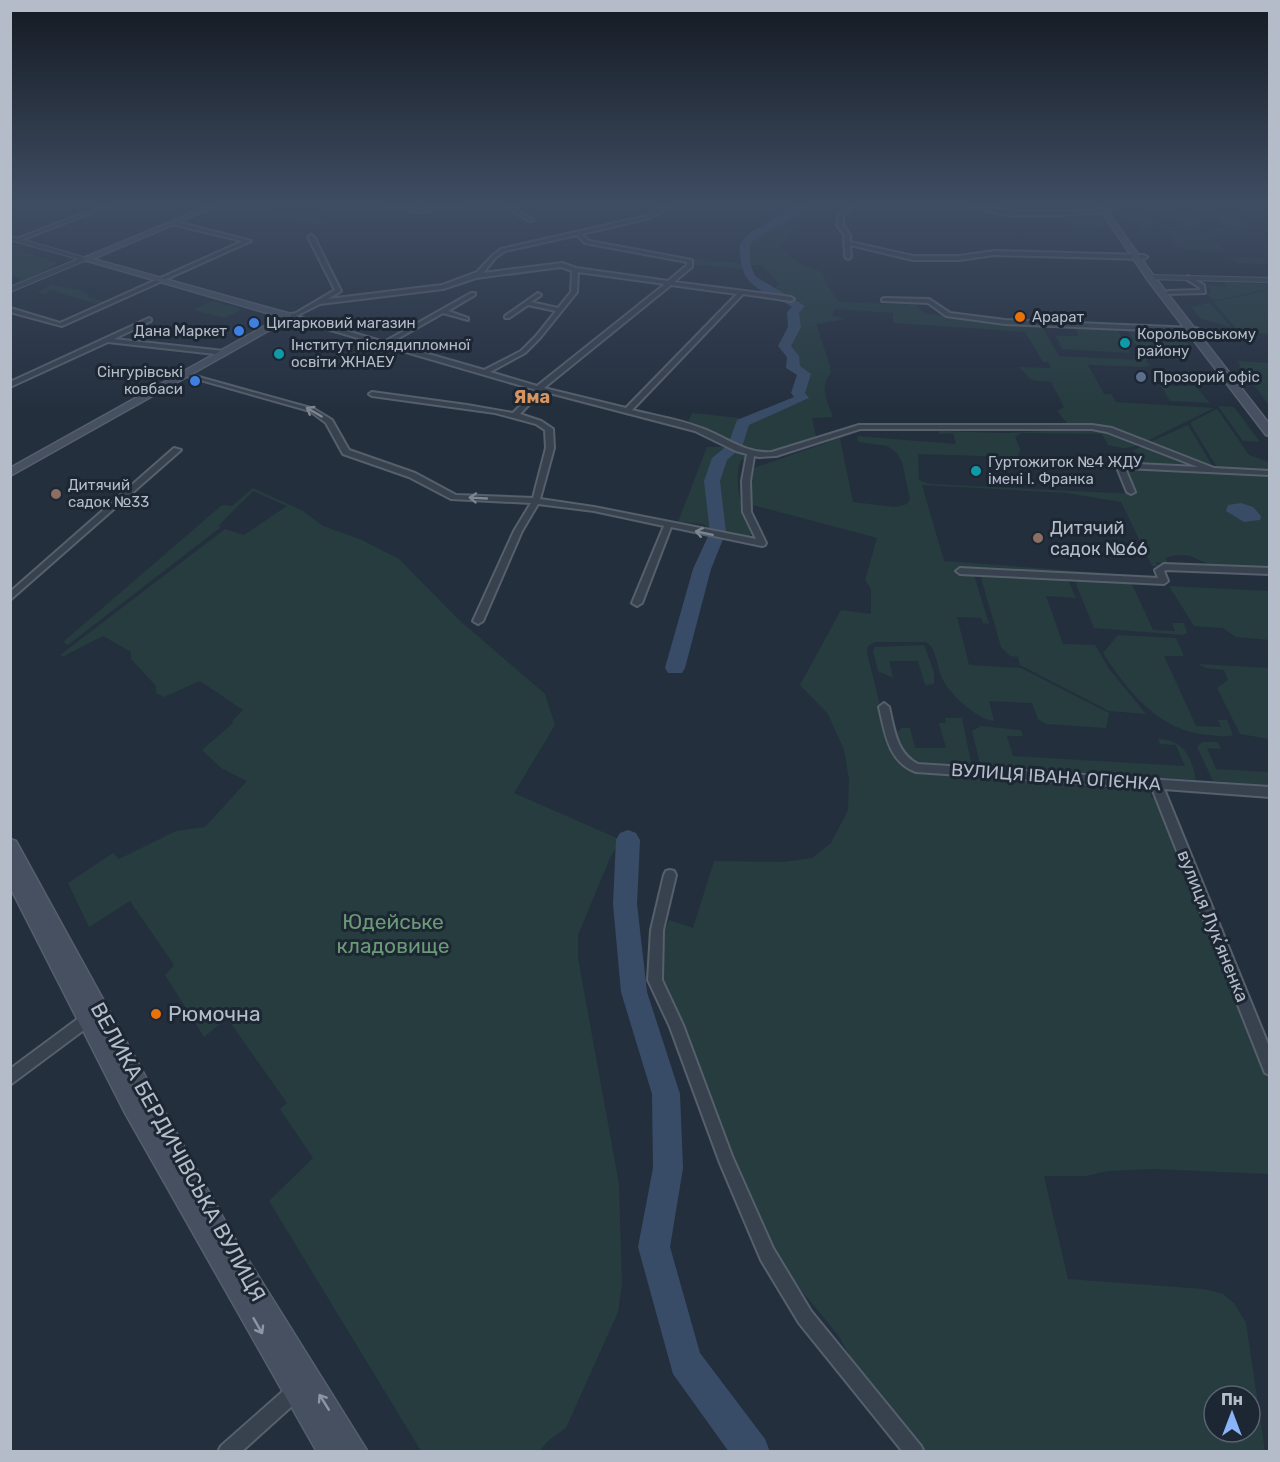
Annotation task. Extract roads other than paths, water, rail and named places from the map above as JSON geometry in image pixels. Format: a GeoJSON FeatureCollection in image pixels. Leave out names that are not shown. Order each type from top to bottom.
{"type":"FeatureCollection","features":[{"type":"Feature","properties":{"kind":"main road"},"geometry":{"type":"LineString","coordinates":[[134,273],[288,316]]}},
{"type":"Feature","properties":{"kind":"main road"},"geometry":{"type":"LineString","coordinates":[[1151,273],[1269,426]]}},
{"type":"Feature","properties":{"kind":"main road"},"geometry":{"type":"LineString","coordinates":[[1153,277],[1168,293],[1269,433]]}},
{"type":"Feature","properties":{"kind":"main road"},"geometry":{"type":"LineString","coordinates":[[10,473],[288,316]]}},
{"type":"Feature","properties":{"kind":"main road","name":"ВЕЛИКА БЕРДИЧІВСЬКА ВУЛИЦЯ"},"geometry":{"type":"LineString","coordinates":[[10,846],[93,1015],[132,1106],[332,1452]]}},
{"type":"Feature","properties":{"kind":"main road","name":"ВЕЛИКА БЕРДИЧІВСЬКА ВУЛИЦЯ"},"geometry":{"type":"LineString","coordinates":[[10,869],[224,1242],[355,1452]]}},
{"type":"Feature","properties":{"kind":"street"},"geometry":{"type":"LineString","coordinates":[[10,290],[52,273]]}},
{"type":"Feature","properties":{"kind":"street"},"geometry":{"type":"LineString","coordinates":[[10,310],[60,325],[174,273]]}},
{"type":"Feature","properties":{"kind":"street"},"geometry":{"type":"LineString","coordinates":[[288,316],[338,291],[329,273]]}},
{"type":"Feature","properties":{"kind":"street"},"geometry":{"type":"LineString","coordinates":[[320,302],[443,287],[482,273]]}},
{"type":"Feature","properties":{"kind":"street"},"geometry":{"type":"LineString","coordinates":[[475,276],[497,273]]}},
{"type":"Feature","properties":{"kind":"street"},"geometry":{"type":"LineString","coordinates":[[486,372],[524,352],[574,292],[575,273]]}},
{"type":"Feature","properties":{"kind":"street"},"geometry":{"type":"LineString","coordinates":[[598,273],[790,299]]}},
{"type":"Feature","properties":{"kind":"street"},"geometry":{"type":"LineString","coordinates":[[514,416],[540,389],[681,273]]}},
{"type":"Feature","properties":{"kind":"street"},"geometry":{"type":"LineString","coordinates":[[1153,277],[1269,280]]}},
{"type":"Feature","properties":{"kind":"street"},"geometry":{"type":"LineString","coordinates":[[1168,293],[1203,292],[1202,286],[1188,278]]}},
{"type":"Feature","properties":{"kind":"street"},"geometry":{"type":"LineString","coordinates":[[626,412],[741,293]]}},
{"type":"Feature","properties":{"kind":"street"},"geometry":{"type":"LineString","coordinates":[[386,343],[473,294]]}},
{"type":"Feature","properties":{"kind":"street"},"geometry":{"type":"LineString","coordinates":[[507,317],[538,295]]}},
{"type":"Feature","properties":{"kind":"street"},"geometry":{"type":"LineString","coordinates":[[884,300],[929,301],[948,315],[1005,322],[1194,330]]}},
{"type":"Feature","properties":{"kind":"street"},"geometry":{"type":"LineString","coordinates":[[526,303],[560,310]]}},
{"type":"Feature","properties":{"kind":"street"},"geometry":{"type":"LineString","coordinates":[[443,311],[466,319]]}},
{"type":"Feature","properties":{"kind":"street"},"geometry":{"type":"LineString","coordinates":[[288,316],[540,389],[698,429],[751,453],[773,453],[859,427],[1092,427],[1109,430],[1213,470]]}},
{"type":"Feature","properties":{"kind":"street"},"geometry":{"type":"LineString","coordinates":[[10,385],[149,320]]}},
{"type":"Feature","properties":{"kind":"street"},"geometry":{"type":"LineString","coordinates":[[109,340],[224,353]]}},
{"type":"Feature","properties":{"kind":"street"},"geometry":{"type":"LineString","coordinates":[[186,375],[312,410],[329,422],[346,452],[412,475],[446,494],[536,501],[594,509],[762,543],[747,512],[746,481],[751,453]]}},
{"type":"Feature","properties":{"kind":"street"},"geometry":{"type":"LineString","coordinates":[[372,394],[514,416],[540,423],[549,429],[550,448],[536,501],[518,531],[478,621]]}},
{"type":"Feature","properties":{"kind":"street"},"geometry":{"type":"LineString","coordinates":[[10,597],[177,450]]}},
{"type":"Feature","properties":{"kind":"street"},"geometry":{"type":"LineString","coordinates":[[1131,492],[1120,465],[1269,473]]}},
{"type":"Feature","properties":{"kind":"street"},"geometry":{"type":"LineString","coordinates":[[637,603],[668,525]]}},
{"type":"Feature","properties":{"kind":"street"},"geometry":{"type":"LineString","coordinates":[[960,571],[1164,581],[1159,570],[1164,567],[1269,571]]}},
{"type":"Feature","properties":{"kind":"street","name":"ВУЛИЦЯ ІВАНА ОГІЄНКА"},"geometry":{"type":"LineString","coordinates":[[884,707],[898,755],[906,764],[916,768],[1269,792]]}},
{"type":"Feature","properties":{"kind":"street","name":"вулиця Лукʼяненка"},"geometry":{"type":"LineString","coordinates":[[1156,784],[1269,1068]]}},
{"type":"Feature","properties":{"kind":"street"},"geometry":{"type":"LineString","coordinates":[[670,875],[657,930],[655,980],[676,1024],[725,1158],[767,1254],[805,1317],[915,1452]]}},
{"type":"Feature","properties":{"kind":"street"},"geometry":{"type":"LineString","coordinates":[[10,1078],[93,1015]]}},
{"type":"Feature","properties":{"kind":"street"},"geometry":{"type":"LineString","coordinates":[[227,1452],[296,1391]]}},
{"type":"Feature","properties":{"kind":"water"},"geometry":{"type":"Polygon","coordinates":[[[1241,503],[1253,507],[1261,516],[1260,520],[1244,522],[1226,511],[1228,505],[1241,503]]]}},
{"type":"Feature","properties":{"kind":"waterway"},"geometry":{"type":"LineString","coordinates":[[675,668],[702,569],[718,532],[712,481],[720,458],[735,447],[742,423],[802,398],[798,393],[804,374],[793,368],[793,356],[784,346],[794,327],[793,312],[799,306],[750,278],[748,273]]}},
{"type":"Feature","properties":{"kind":"waterway"},"geometry":{"type":"LineString","coordinates":[[628,840],[625,904],[634,992],[666,1094],[668,1168],[654,1247],[685,1362],[752,1452]]}},
{"type":"Feature","properties":{"kind":"place","name":"Арарат"},"geometry":{"type":"Point","coordinates":[1020,317]}},
{"type":"Feature","properties":{"kind":"place","name":"Цигарковий магазин"},"geometry":{"type":"Point","coordinates":[254,323]}},
{"type":"Feature","properties":{"kind":"place","name":"Дана Маркет"},"geometry":{"type":"Point","coordinates":[239,331]}},
{"type":"Feature","properties":{"kind":"place","name":"Корольовському району"},"geometry":{"type":"Point","coordinates":[1125,343]}},
{"type":"Feature","properties":{"kind":"place","name":"Інститут післядипломної освіти ЖНАЕУ"},"geometry":{"type":"Point","coordinates":[279,354]}},
{"type":"Feature","properties":{"kind":"place","name":"Прозорий офіс"},"geometry":{"type":"Point","coordinates":[1141,377]}},
{"type":"Feature","properties":{"kind":"place","name":"Сінгурівські ковбаси"},"geometry":{"type":"Point","coordinates":[195,381]}},
{"type":"Feature","properties":{"kind":"place","name":"Гуртожиток №4 ЖДУ імені І. Франка"},"geometry":{"type":"Point","coordinates":[976,471]}},
{"type":"Feature","properties":{"kind":"place","name":"Дитячий садок №33"},"geometry":{"type":"Point","coordinates":[56,494]}},
{"type":"Feature","properties":{"kind":"place","name":"Дитячий садок №66"},"geometry":{"type":"Point","coordinates":[1038,538]}},
{"type":"Feature","properties":{"kind":"place","name":"Рюмочна"},"geometry":{"type":"Point","coordinates":[156,1014]}},
{"type":"Feature","properties":{"kind":"district","name":"Яма"},"geometry":{"type":"Point","coordinates":[532,397]}},
{"type":"Feature","properties":{"kind":"park label","name":"Юдейське кладовище"},"geometry":{"type":"Point","coordinates":[393,934]}}]}
